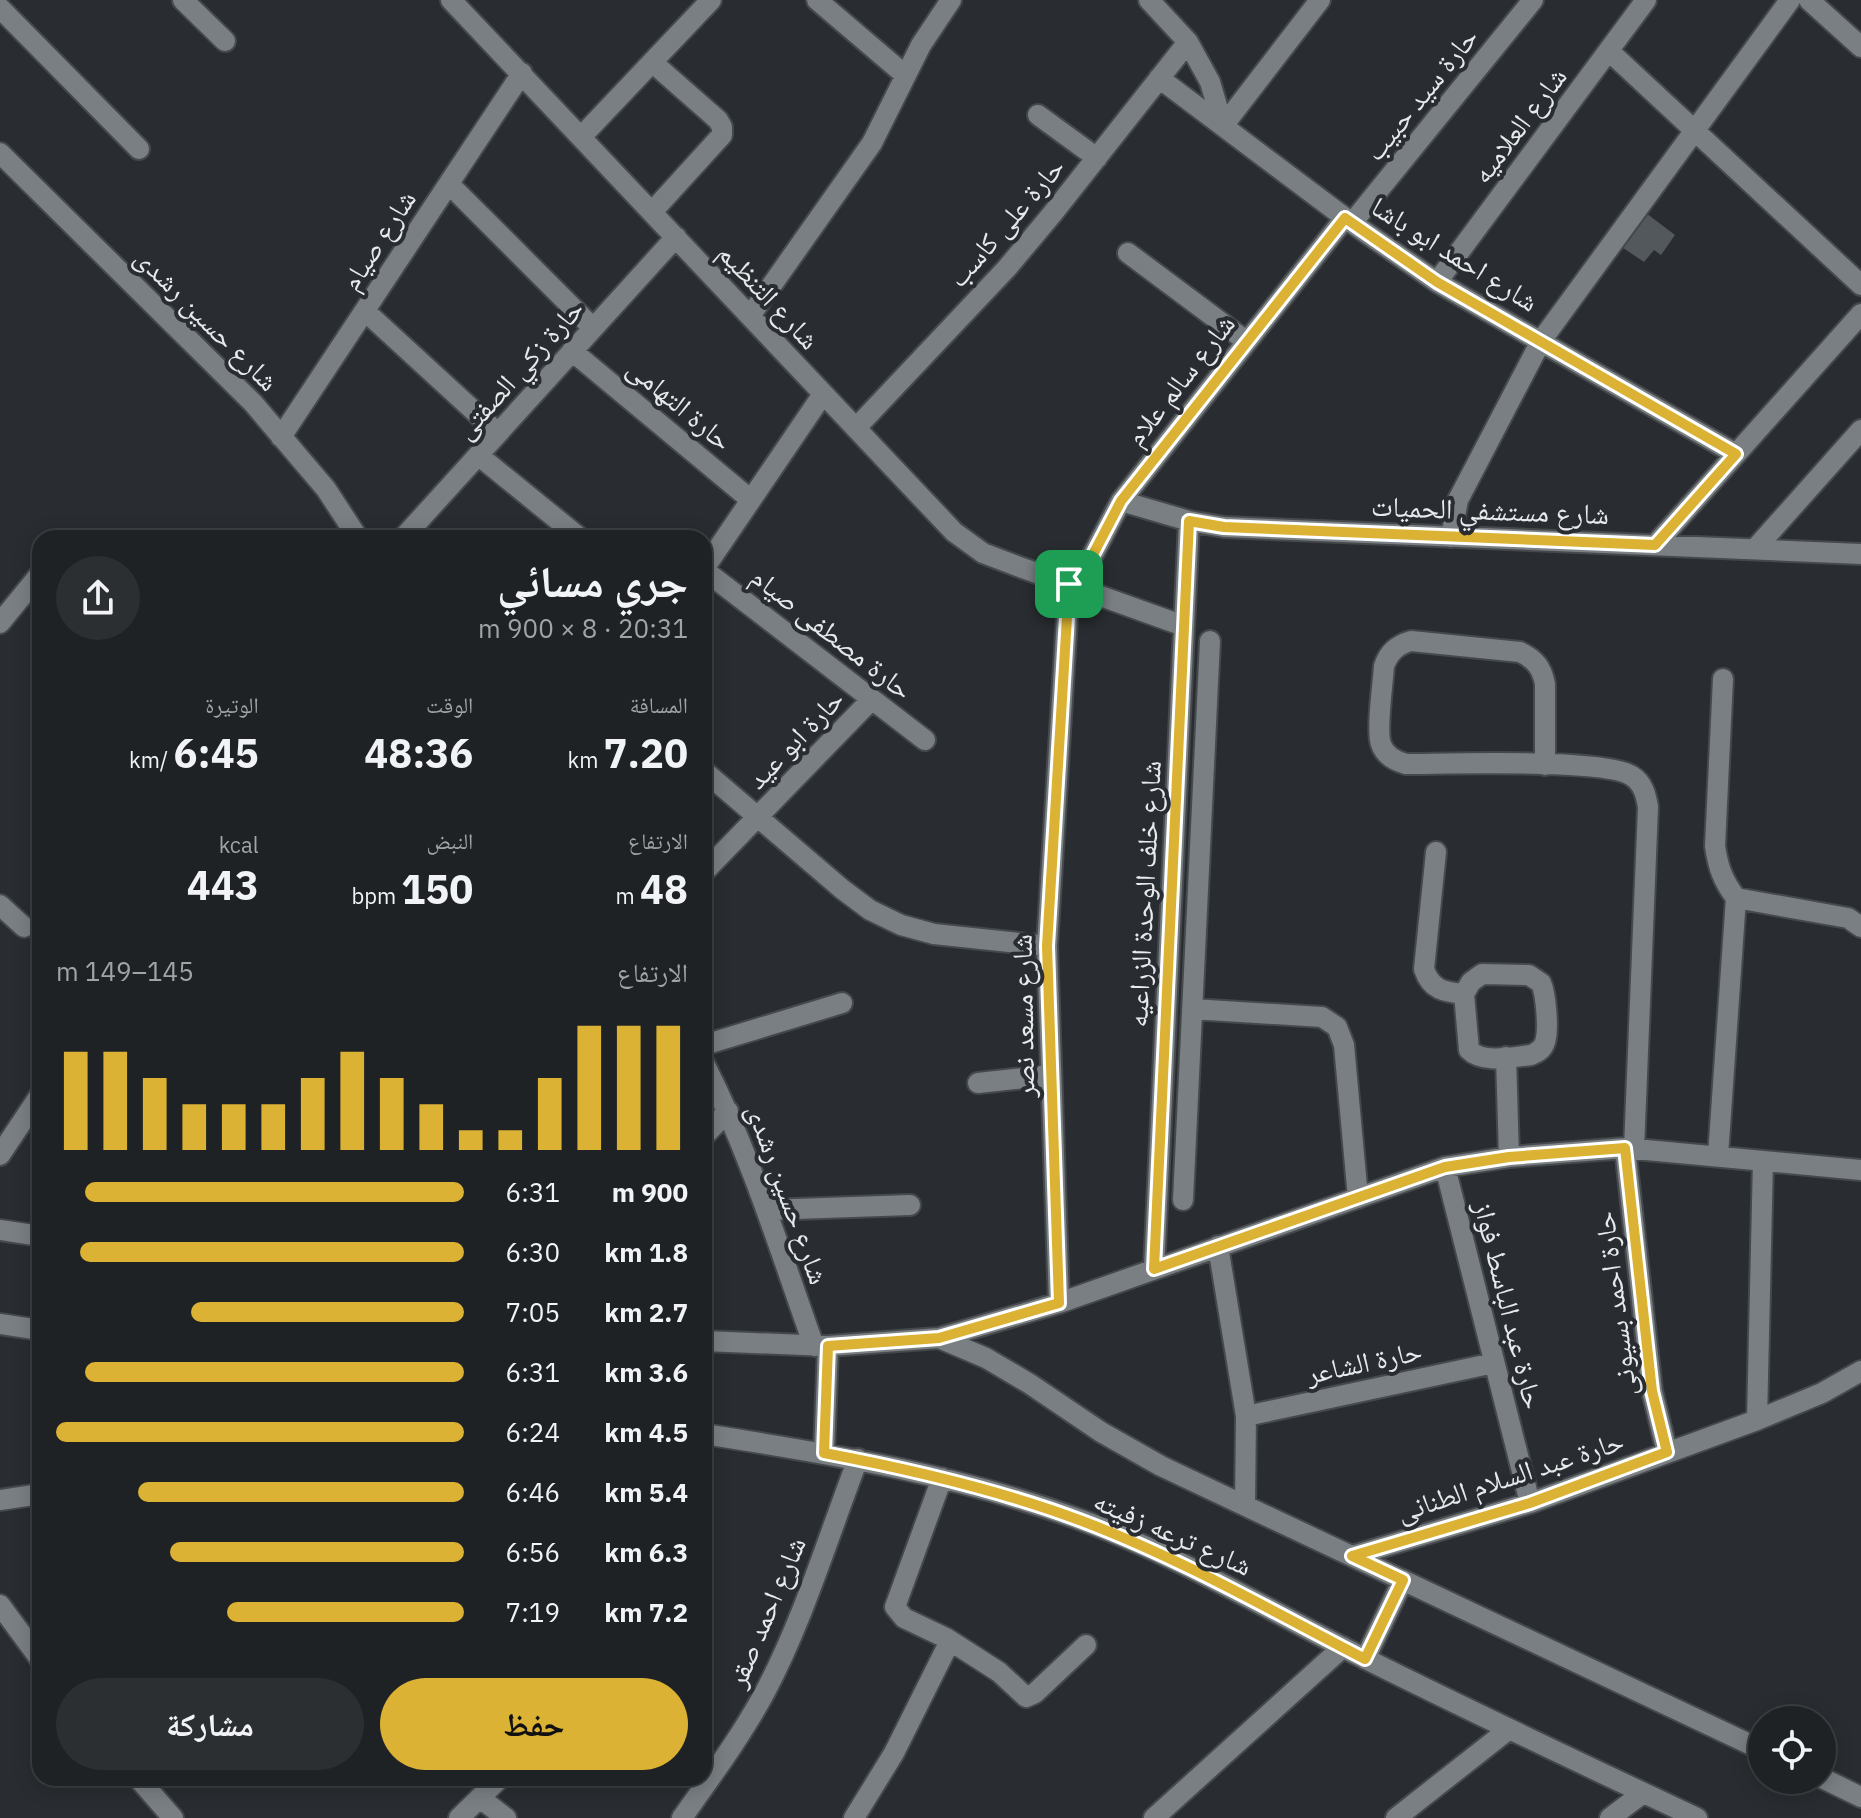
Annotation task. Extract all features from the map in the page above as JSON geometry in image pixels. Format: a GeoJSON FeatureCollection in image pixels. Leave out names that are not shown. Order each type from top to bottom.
{"type":"FeatureCollection","features":[{"type":"Feature","properties":{"kind":"street"},"geometry":{"type":"LineString","coordinates":[[183,0],[225,41]]}},
{"type":"Feature","properties":{"kind":"street","name":"شارع التنظيم"},"geometry":{"type":"LineString","coordinates":[[451,0],[954,532],[983,553],[1184,626]]}},
{"type":"Feature","properties":{"kind":"street"},"geometry":{"type":"LineString","coordinates":[[581,137],[711,0]]}},
{"type":"Feature","properties":{"kind":"street"},"geometry":{"type":"LineString","coordinates":[[817,0],[905,75]]}},
{"type":"Feature","properties":{"kind":"street"},"geometry":{"type":"LineString","coordinates":[[750,316],[872,143],[905,75],[951,0]]}},
{"type":"Feature","properties":{"kind":"street"},"geometry":{"type":"LineString","coordinates":[[1149,0],[1188,42],[1210,82],[1223,126]]}},
{"type":"Feature","properties":{"kind":"street"},"geometry":{"type":"LineString","coordinates":[[1223,126],[1320,0]]}},
{"type":"Feature","properties":{"kind":"street","name":"حارة سيد حبيب"},"geometry":{"type":"LineString","coordinates":[[1348,220],[1533,0]]}},
{"type":"Feature","properties":{"kind":"street","name":"شارع العلاميه"},"geometry":{"type":"LineString","coordinates":[[1437,282],[1646,0]]}},
{"type":"Feature","properties":{"kind":"street"},"geometry":{"type":"LineString","coordinates":[[1451,537],[1458,500],[1541,341],[1790,0]]}},
{"type":"Feature","properties":{"kind":"street"},"geometry":{"type":"LineString","coordinates":[[1809,0],[1861,47]]}},
{"type":"Feature","properties":{"kind":"street"},"geometry":{"type":"LineString","coordinates":[[0,8],[139,149]]}},
{"type":"Feature","properties":{"kind":"street","name":"حارة على كاسب"},"geometry":{"type":"LineString","coordinates":[[856,428],[1007,268],[1188,42]]}},
{"type":"Feature","properties":{"kind":"street"},"geometry":{"type":"LineString","coordinates":[[1609,51],[1861,285]]}},
{"type":"Feature","properties":{"kind":"street"},"geometry":{"type":"LineString","coordinates":[[652,62],[718,120],[722,127],[722,135],[652,212]]}},
{"type":"Feature","properties":{"kind":"street","name":"شارع صيام"},"geometry":{"type":"LineString","coordinates":[[281,437],[522,73]]}},
{"type":"Feature","properties":{"kind":"street","name":"شارع احمد ابو باشا"},"geometry":{"type":"LineString","coordinates":[[1159,78],[1348,220],[1437,282],[1736,454]]}},
{"type":"Feature","properties":{"kind":"street"},"geometry":{"type":"LineString","coordinates":[[1038,115],[1097,158]]}},
{"type":"Feature","properties":{"kind":"street","name":"شارع حسين رشدى"},"geometry":{"type":"LineString","coordinates":[[0,153],[253,403],[326,489],[353,530]]}},
{"type":"Feature","properties":{"kind":"street"},"geometry":{"type":"LineString","coordinates":[[449,184],[593,328]]}},
{"type":"Feature","properties":{"kind":"street","name":"شارع سالم علام"},"geometry":{"type":"LineString","coordinates":[[1073,586],[1121,501],[1246,341],[1348,220]]}},
{"type":"Feature","properties":{"kind":"street","name":"حارة زكي الصفتى"},"geometry":{"type":"LineString","coordinates":[[410,530],[676,237]]}},
{"type":"Feature","properties":{"kind":"street"},"geometry":{"type":"LineString","coordinates":[[1128,253],[1246,341]]}},
{"type":"Feature","properties":{"kind":"street"},"geometry":{"type":"LineString","coordinates":[[365,311],[498,433]]}},
{"type":"Feature","properties":{"kind":"street"},"geometry":{"type":"LineString","coordinates":[[1655,545],[1861,314]]}},
{"type":"Feature","properties":{"kind":"street","name":"حارة التهامى"},"geometry":{"type":"LineString","coordinates":[[572,351],[751,500]]}},
{"type":"Feature","properties":{"kind":"street"},"geometry":{"type":"LineString","coordinates":[[712,558],[823,394]]}},
{"type":"Feature","properties":{"kind":"street"},"geometry":{"type":"LineString","coordinates":[[1755,549],[1861,430]]}},
{"type":"Feature","properties":{"kind":"street"},"geometry":{"type":"LineString","coordinates":[[478,455],[570,530]]}},
{"type":"Feature","properties":{"kind":"street","name":"شارع مستشفي الحميات"},"geometry":{"type":"LineString","coordinates":[[1121,501],[1189,521],[1224,527],[1861,554]]}},
{"type":"Feature","properties":{"kind":"street","name":"شارع خلف الوحدة الزراعيه"},"geometry":{"type":"LineString","coordinates":[[1154,1269],[1189,521]]}},
{"type":"Feature","properties":{"kind":"street","name":"حارة مصطفى صيام"},"geometry":{"type":"LineString","coordinates":[[712,576],[925,740]]}},
{"type":"Feature","properties":{"kind":"street"},"geometry":{"type":"LineString","coordinates":[[0,623],[32,584]]}},
{"type":"Feature","properties":{"kind":"street","name":"شارع مسعد نصر"},"geometry":{"type":"LineString","coordinates":[[1059,1303],[1047,946],[1073,586]]}},
{"type":"Feature","properties":{"kind":"street"},"geometry":{"type":"LineString","coordinates":[[1183,1200],[1210,641]]}},
{"type":"Feature","properties":{"kind":"street","name":"حارة احمد بسيونى"},"geometry":{"type":"LineString","coordinates":[[1545,765],[1543,671],[1528,655],[1411,641],[1394,649],[1388,657],[1384,666],[1380,741],[1388,756],[1406,764],[1545,765],[1619,770],[1641,784],[1646,796],[1648,807],[1630,1148],[1652,1391],[1667,1452]]}},
{"type":"Feature","properties":{"kind":"street"},"geometry":{"type":"LineString","coordinates":[[1718,1156],[1736,898],[1725,883],[1715,846],[1723,679]]}},
{"type":"Feature","properties":{"kind":"street","name":"حارة ابو عيد"},"geometry":{"type":"LineString","coordinates":[[712,864],[872,699]]}},
{"type":"Feature","properties":{"kind":"street"},"geometry":{"type":"LineString","coordinates":[[712,778],[870,910],[901,925],[934,934],[1047,946]]}},
{"type":"Feature","properties":{"kind":"street"},"geometry":{"type":"LineString","coordinates":[[1436,852],[1424,969],[1427,978],[1438,990],[1464,994]]}},
{"type":"Feature","properties":{"kind":"street"},"geometry":{"type":"LineString","coordinates":[[1736,898],[1848,918],[1861,927]]}},
{"type":"Feature","properties":{"kind":"street"},"geometry":{"type":"LineString","coordinates":[[0,905],[24,927]]}},
{"type":"Feature","properties":{"kind":"street"},"geometry":{"type":"LineString","coordinates":[[1482,974],[1529,975],[1541,983],[1546,1033],[1543,1046],[1531,1055],[1506,1057],[1478,1057],[1469,1050],[1464,994],[1471,982],[1482,974]]}},
{"type":"Feature","properties":{"kind":"street"},"geometry":{"type":"LineString","coordinates":[[712,1043],[842,1003]]}},
{"type":"Feature","properties":{"kind":"street"},"geometry":{"type":"LineString","coordinates":[[1192,1009],[1322,1017],[1337,1027],[1344,1045],[1358,1198]]}},
{"type":"Feature","properties":{"kind":"street"},"geometry":{"type":"LineString","coordinates":[[1506,1057],[1509,1157]]}},
{"type":"Feature","properties":{"kind":"street"},"geometry":{"type":"LineString","coordinates":[[978,1083],[1051,1075]]}},
{"type":"Feature","properties":{"kind":"street","name":"شارع حسين رشدى"},"geometry":{"type":"LineString","coordinates":[[712,1079],[728,1111],[821,1346]]}},
{"type":"Feature","properties":{"kind":"street"},"geometry":{"type":"LineString","coordinates":[[0,1155],[32,1107]]}},
{"type":"Feature","properties":{"kind":"street"},"geometry":{"type":"LineString","coordinates":[[712,1128],[728,1111]]}},
{"type":"Feature","properties":{"kind":"street"},"geometry":{"type":"LineString","coordinates":[[712,1341],[821,1346],[939,1338],[1059,1303],[1445,1167],[1509,1157],[1630,1148],[1861,1170]]}},
{"type":"Feature","properties":{"kind":"street"},"geometry":{"type":"LineString","coordinates":[[1757,1420],[1763,1161]]}},
{"type":"Feature","properties":{"kind":"street","name":"حارة عبد الباسط فواز"},"geometry":{"type":"LineString","coordinates":[[1445,1167],[1530,1503]]}},
{"type":"Feature","properties":{"kind":"street"},"geometry":{"type":"LineString","coordinates":[[766,1210],[910,1205]]}},
{"type":"Feature","properties":{"kind":"street"},"geometry":{"type":"LineString","coordinates":[[0,1230],[32,1235]]}},
{"type":"Feature","properties":{"kind":"street"},"geometry":{"type":"LineString","coordinates":[[1218,1246],[1246,1416],[1245,1505]]}},
{"type":"Feature","properties":{"kind":"street"},"geometry":{"type":"LineString","coordinates":[[0,1324],[32,1329]]}},
{"type":"Feature","properties":{"kind":"street","name":"شارع ترعه زفيته"},"geometry":{"type":"LineString","coordinates":[[939,1338],[986,1358],[1019,1377],[1131,1449],[1748,1743]]}},
{"type":"Feature","properties":{"kind":"street"},"geometry":{"type":"LineString","coordinates":[[821,1346],[824,1453]]}},
{"type":"Feature","properties":{"kind":"street","name":"حارة الشاعر"},"geometry":{"type":"LineString","coordinates":[[1246,1416],[1494,1363]]}},
{"type":"Feature","properties":{"kind":"street","name":"حارة عبد السلام الطنانى"},"geometry":{"type":"LineString","coordinates":[[1352,1556],[1530,1503],[1757,1420],[1822,1393],[1861,1371]]}},
{"type":"Feature","properties":{"kind":"street","name":"شارع ترعه زفيته"},"geometry":{"type":"LineString","coordinates":[[712,1435],[858,1459],[942,1478],[1082,1520],[1219,1582],[1508,1730],[1697,1818]]}},
{"type":"Feature","properties":{"kind":"street","name":"شارع احمد صقر"},"geometry":{"type":"LineString","coordinates":[[712,1776],[742,1733],[785,1650],[858,1459]]}},
{"type":"Feature","properties":{"kind":"street"},"geometry":{"type":"LineString","coordinates":[[942,1478],[895,1607],[904,1618],[946,1638],[986,1663],[1026,1697],[1035,1693],[1086,1645]]}},
{"type":"Feature","properties":{"kind":"street"},"geometry":{"type":"LineString","coordinates":[[0,1500],[32,1495]]}},
{"type":"Feature","properties":{"kind":"street"},"geometry":{"type":"LineString","coordinates":[[1365,1659],[1403,1580]]}},
{"type":"Feature","properties":{"kind":"street"},"geometry":{"type":"LineString","coordinates":[[0,1605],[32,1648]]}},
{"type":"Feature","properties":{"kind":"street"},"geometry":{"type":"LineString","coordinates":[[864,1814],[924,1698],[947,1647],[946,1638]]}},
{"type":"Feature","properties":{"kind":"street"},"geometry":{"type":"LineString","coordinates":[[1154,1818],[1343,1647]]}},
{"type":"Feature","properties":{"kind":"street"},"geometry":{"type":"LineString","coordinates":[[1396,1818],[1508,1730]]}},
{"type":"Feature","properties":{"kind":"street"},"geometry":{"type":"LineString","coordinates":[[1836,1785],[1861,1797]]}},
{"type":"Feature","properties":{"kind":"street"},"geometry":{"type":"LineString","coordinates":[[145,1786],[173,1818]]}},
{"type":"Feature","properties":{"kind":"street"},"geometry":{"type":"LineString","coordinates":[[459,1818],[492,1786]]}},
{"type":"Feature","properties":{"kind":"street","name":"شارع احمد صقر"},"geometry":{"type":"LineString","coordinates":[[682,1818],[705,1786]]}},
{"type":"Feature","properties":{"kind":"street"},"geometry":{"type":"LineString","coordinates":[[1610,1818],[1643,1793]]}},
{"type":"Feature","properties":{"kind":"street"},"geometry":{"type":"LineString","coordinates":[[480,1798],[506,1818]]}},
{"type":"Feature","properties":{"kind":"building"},"geometry":{"type":"Polygon","coordinates":[[[1642,210],[1675,235],[1661,255],[1654,250],[1644,262],[1617,244],[1642,210]]]}},
{"type":"Feature","properties":{"kind":"route"},"geometry":{"type":"LineString","coordinates":[[1345,218],[1437,282],[1736,454],[1655,545],[1224,527],[1189,521],[1154,1269],[1445,1167],[1509,1157],[1625,1148],[1652,1391],[1667,1452],[1530,1503],[1352,1556],[1403,1580],[1365,1659],[1219,1582],[1082,1520],[942,1478],[824,1453],[828,1346],[939,1338],[1059,1303],[1047,946],[1069,584],[1076,587],[1121,501],[1345,218]]}}]}
